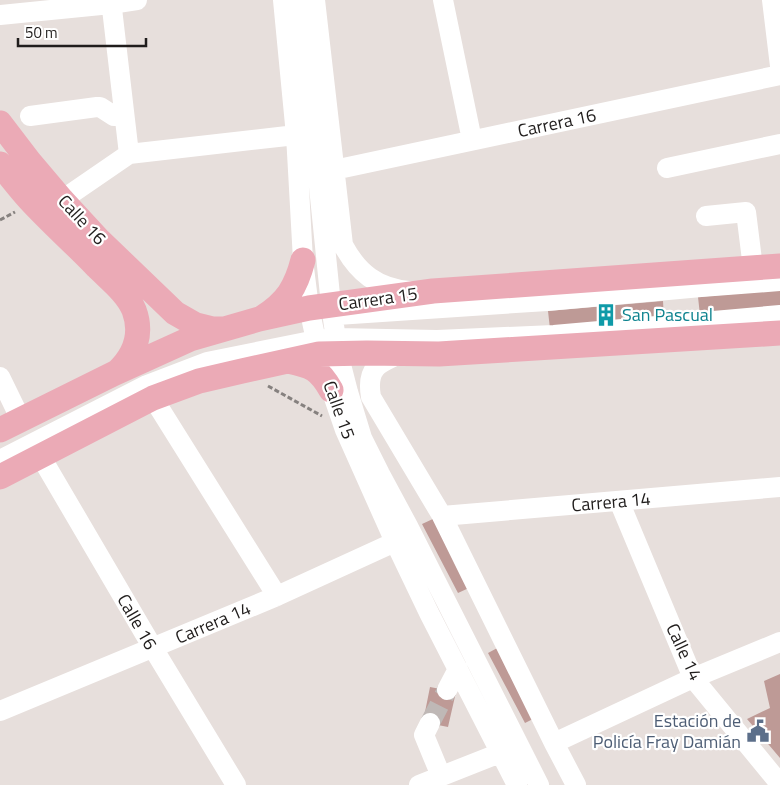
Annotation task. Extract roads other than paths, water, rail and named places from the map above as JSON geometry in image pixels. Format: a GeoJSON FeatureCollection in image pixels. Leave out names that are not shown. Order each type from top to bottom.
{"type":"FeatureCollection","features":[{"type":"Feature","properties":{"kind":"main road","name":"Calle 16"},"geometry":{"type":"LineString","coordinates":[[0,122],[29,161],[62,200],[98,239],[175,313],[196,324],[212,329],[228,329]]}},
{"type":"Feature","properties":{"kind":"main road","name":"Calle 16"},"geometry":{"type":"LineString","coordinates":[[0,164],[30,200],[126,297],[133,309],[137,320],[136,344],[132,354],[115,373]]}},
{"type":"Feature","properties":{"kind":"main road"},"geometry":{"type":"LineString","coordinates":[[259,319],[275,310],[288,295],[298,279],[303,260]]}},
{"type":"Feature","properties":{"kind":"main road","name":"Carrera 15"},"geometry":{"type":"LineString","coordinates":[[11,425],[115,373],[228,329],[259,319],[321,312],[424,292],[780,266]]}},
{"type":"Feature","properties":{"kind":"main road"},"geometry":{"type":"LineString","coordinates":[[0,477],[153,398],[199,381],[288,361],[327,346],[402,353],[439,354],[780,333]]}},
{"type":"Feature","properties":{"kind":"main road"},"geometry":{"type":"LineString","coordinates":[[288,361],[309,366],[318,372],[332,390]]}},
{"type":"Feature","properties":{"kind":"street"},"geometry":{"type":"LineString","coordinates":[[0,6],[71,0]]}},
{"type":"Feature","properties":{"kind":"street"},"geometry":{"type":"LineString","coordinates":[[0,14],[137,0]]}},
{"type":"Feature","properties":{"kind":"street","name":"Calle 15"},"geometry":{"type":"LineString","coordinates":[[283,0],[296,135],[303,260],[321,312],[332,390],[345,430],[395,542],[516,785]]}},
{"type":"Feature","properties":{"kind":"street"},"geometry":{"type":"LineString","coordinates":[[300,0],[321,312]]}},
{"type":"Feature","properties":{"kind":"street"},"geometry":{"type":"LineString","coordinates":[[314,0],[343,245],[358,268],[379,284],[395,290],[424,292]]}},
{"type":"Feature","properties":{"kind":"street"},"geometry":{"type":"LineString","coordinates":[[443,0],[472,140]]}},
{"type":"Feature","properties":{"kind":"street"},"geometry":{"type":"LineString","coordinates":[[772,0],[780,66]]}},
{"type":"Feature","properties":{"kind":"street"},"geometry":{"type":"LineString","coordinates":[[111,2],[128,154]]}},
{"type":"Feature","properties":{"kind":"street","name":"Carrera 16"},"geometry":{"type":"LineString","coordinates":[[334,170],[780,75]]}},
{"type":"Feature","properties":{"kind":"street"},"geometry":{"type":"LineString","coordinates":[[30,116],[100,107],[114,116],[124,116]]}},
{"type":"Feature","properties":{"kind":"street"},"geometry":{"type":"LineString","coordinates":[[62,200],[128,154],[296,135]]}},
{"type":"Feature","properties":{"kind":"street"},"geometry":{"type":"LineString","coordinates":[[0,140],[18,165],[93,246],[139,293],[194,342]]}},
{"type":"Feature","properties":{"kind":"street"},"geometry":{"type":"LineString","coordinates":[[667,168],[780,144]]}},
{"type":"Feature","properties":{"kind":"street"},"geometry":{"type":"LineString","coordinates":[[706,216],[746,212],[753,268]]}},
{"type":"Feature","properties":{"kind":"street"},"geometry":{"type":"LineString","coordinates":[[0,441],[194,342],[321,312],[553,300],[780,281]]}},
{"type":"Feature","properties":{"kind":"street"},"geometry":{"type":"LineString","coordinates":[[0,460],[147,385],[207,362],[327,346],[554,334],[780,315]]}},
{"type":"Feature","properties":{"kind":"street"},"geometry":{"type":"LineString","coordinates":[[327,346],[348,392],[362,438],[539,785]]}},
{"type":"Feature","properties":{"kind":"street","name":"Calle 15"},"geometry":{"type":"LineString","coordinates":[[402,353],[382,361],[374,368],[369,386],[371,397],[442,516],[576,785]]}},
{"type":"Feature","properties":{"kind":"street"},"geometry":{"type":"LineString","coordinates":[[0,377],[11,425]]}},
{"type":"Feature","properties":{"kind":"street"},"geometry":{"type":"LineString","coordinates":[[153,398],[277,596]]}},
{"type":"Feature","properties":{"kind":"street","name":"Calle 16"},"geometry":{"type":"LineString","coordinates":[[41,456],[153,648],[236,785]]}},
{"type":"Feature","properties":{"kind":"street","name":"Carrera 14"},"geometry":{"type":"LineString","coordinates":[[442,516],[780,487]]}},
{"type":"Feature","properties":{"kind":"street","name":"Calle 14"},"geometry":{"type":"LineString","coordinates":[[619,501],[693,678],[780,784]]}},
{"type":"Feature","properties":{"kind":"street","name":"Carrera 14"},"geometry":{"type":"LineString","coordinates":[[0,711],[277,596],[395,542]]}},
{"type":"Feature","properties":{"kind":"street"},"geometry":{"type":"LineString","coordinates":[[554,743],[693,678],[780,642]]}},
{"type":"Feature","properties":{"kind":"street"},"geometry":{"type":"LineString","coordinates":[[447,690],[458,669]]}},
{"type":"Feature","properties":{"kind":"street"},"geometry":{"type":"LineString","coordinates":[[430,723],[424,735],[441,776]]}},
{"type":"Feature","properties":{"kind":"street"},"geometry":{"type":"LineString","coordinates":[[419,785],[500,753]]}},
{"type":"Feature","properties":{"kind":"tunnel"},"geometry":{"type":"LineString","coordinates":[[430,723],[447,690]]}},
{"type":"Feature","properties":{"kind":"place","name":"San Pascual"},"geometry":{"type":"Point","coordinates":[606,315]}},
{"type":"Feature","properties":{"kind":"place","name":"Estación de Policía Fray Damián"},"geometry":{"type":"Point","coordinates":[758,731]}}]}
